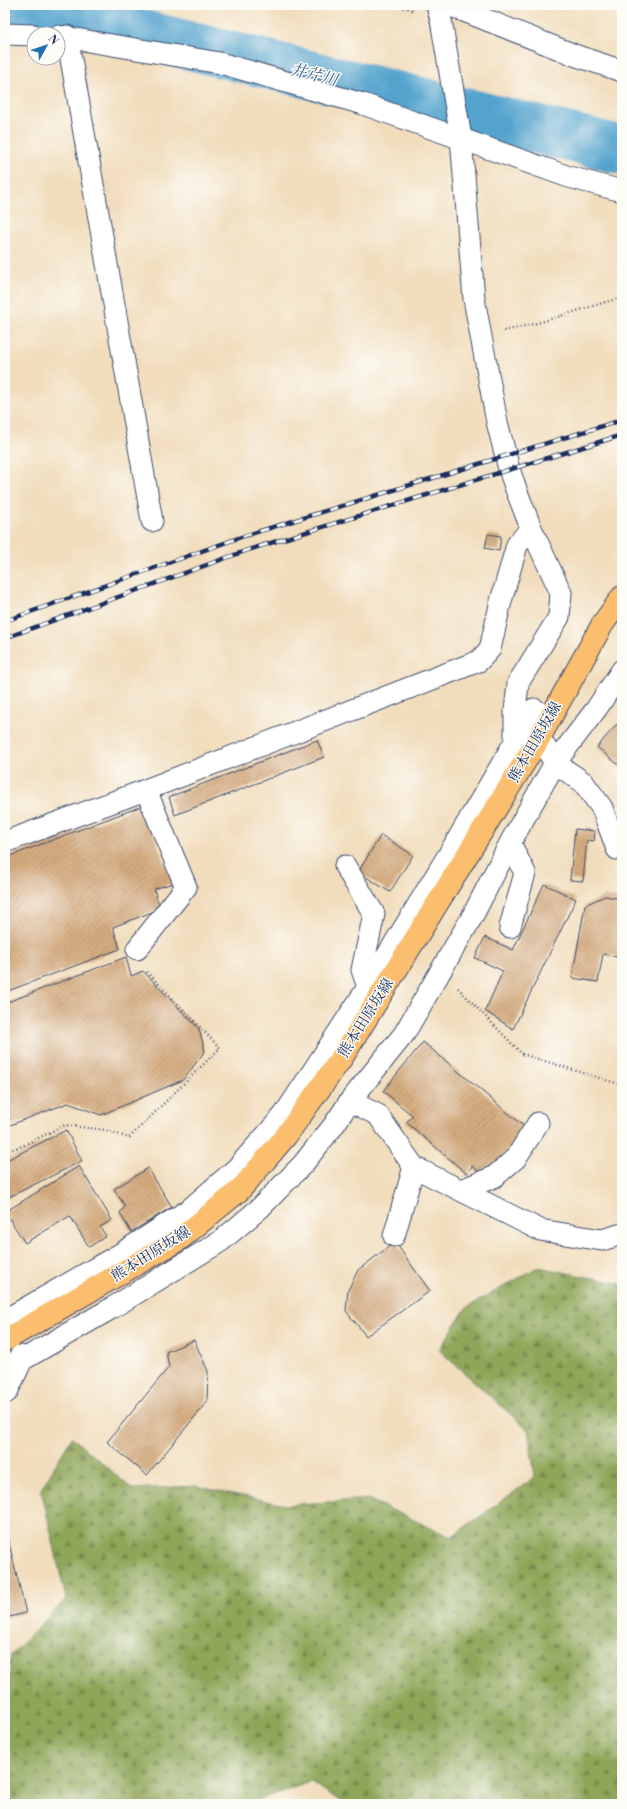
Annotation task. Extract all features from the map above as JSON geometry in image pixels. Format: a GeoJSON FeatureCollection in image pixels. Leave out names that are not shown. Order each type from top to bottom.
{"type":"FeatureCollection","features":[{"type":"Feature","properties":{"kind":"main road","name":"熊本田原坂線"},"geometry":{"type":"LineString","coordinates":[[8,1332],[180,1239],[240,1190],[285,1137],[344,1056],[539,737],[602,624],[622,597]]}},
{"type":"Feature","properties":{"kind":"street"},"geometry":{"type":"LineString","coordinates":[[515,742],[515,712],[518,683],[560,617],[561,593],[530,528],[509,469],[497,422],[474,299],[461,138],[442,10],[622,71]]}},
{"type":"Feature","properties":{"kind":"street"},"geometry":{"type":"LineString","coordinates":[[5,34],[26,35]]}},
{"type":"Feature","properties":{"kind":"street"},"geometry":{"type":"LineString","coordinates":[[66,37],[220,63],[363,104],[569,177],[622,191]]}},
{"type":"Feature","properties":{"kind":"street"},"geometry":{"type":"LineString","coordinates":[[66,58],[152,521]]}},
{"type":"Feature","properties":{"kind":"street"},"geometry":{"type":"LineString","coordinates":[[5,842],[146,790],[479,661],[490,649],[501,601],[517,544],[530,528]]}},
{"type":"Feature","properties":{"kind":"street"},"geometry":{"type":"LineString","coordinates":[[13,1365],[112,1308],[221,1241],[260,1208],[303,1164],[404,1034],[472,917],[510,843],[555,763],[597,708],[622,670]]}},
{"type":"Feature","properties":{"kind":"street"},"geometry":{"type":"LineString","coordinates":[[5,1393],[7,1392],[13,1365],[8,1332],[120,1254],[190,1209],[237,1168],[284,1115],[368,987],[452,849],[534,709],[549,718]]}},
{"type":"Feature","properties":{"kind":"street"},"geometry":{"type":"LineString","coordinates":[[539,737],[555,763],[583,782],[602,808],[617,849]]}},
{"type":"Feature","properties":{"kind":"street"},"geometry":{"type":"LineString","coordinates":[[137,949],[186,887],[146,790]]}},
{"type":"Feature","properties":{"kind":"street"},"geometry":{"type":"LineString","coordinates":[[510,843],[525,873],[510,927]]}},
{"type":"Feature","properties":{"kind":"street"},"geometry":{"type":"LineString","coordinates":[[345,866],[374,914],[362,970],[368,987]]}},
{"type":"Feature","properties":{"kind":"street"},"geometry":{"type":"LineString","coordinates":[[350,1102],[378,1115],[414,1167],[540,1230],[602,1240],[622,1234]]}},
{"type":"Feature","properties":{"kind":"street"},"geometry":{"type":"LineString","coordinates":[[461,1190],[494,1177],[516,1158],[538,1123]]}},
{"type":"Feature","properties":{"kind":"street"},"geometry":{"type":"LineString","coordinates":[[394,1236],[414,1167]]}},
{"type":"Feature","properties":{"kind":"path"},"geometry":{"type":"LineString","coordinates":[[481,337],[541,322],[622,297]]}},
{"type":"Feature","properties":{"kind":"path"},"geometry":{"type":"LineString","coordinates":[[5,1152],[24,1145],[65,1125],[105,1130],[129,1138],[220,1048],[141,966],[137,949]]}},
{"type":"Feature","properties":{"kind":"path"},"geometry":{"type":"LineString","coordinates":[[441,971],[522,1054],[622,1085]]}},
{"type":"Feature","properties":{"kind":"green space"},"geometry":{"type":"Polygon","coordinates":[[[538,1267],[622,1284],[622,1804],[346,1804],[311,1782],[246,1804],[5,1804],[5,1730],[7,1729],[11,1655],[66,1599],[41,1489],[72,1437],[132,1489],[195,1486],[286,1505],[368,1499],[451,1537],[535,1477],[528,1430],[439,1350],[466,1308],[538,1267]]]}},
{"type":"Feature","properties":{"kind":"building"},"geometry":{"type":"Polygon","coordinates":[[[488,534],[501,536],[499,551],[485,548],[488,534]]]}},
{"type":"Feature","properties":{"kind":"building"},"geometry":{"type":"Polygon","coordinates":[[[617,724],[622,728],[622,768],[597,747],[617,724]]]}},
{"type":"Feature","properties":{"kind":"building"},"geometry":{"type":"Polygon","coordinates":[[[317,740],[324,757],[175,815],[169,797],[317,740]]]}},
{"type":"Feature","properties":{"kind":"building"},"geometry":{"type":"Polygon","coordinates":[[[142,806],[173,883],[154,889],[160,909],[113,927],[120,949],[5,992],[5,858],[142,806]]]}},
{"type":"Feature","properties":{"kind":"building"},"geometry":{"type":"Polygon","coordinates":[[[575,829],[595,831],[594,841],[587,840],[583,881],[570,880],[575,829]]]}},
{"type":"Feature","properties":{"kind":"building"},"geometry":{"type":"Polygon","coordinates":[[[381,835],[413,855],[390,892],[358,872],[381,835]]]}},
{"type":"Feature","properties":{"kind":"building"},"geometry":{"type":"Polygon","coordinates":[[[544,884],[576,899],[513,1029],[485,1011],[503,971],[475,958],[485,937],[513,950],[544,884]]]}},
{"type":"Feature","properties":{"kind":"building"},"geometry":{"type":"Polygon","coordinates":[[[605,896],[622,899],[622,958],[603,954],[598,982],[572,978],[585,905],[605,896]]]}},
{"type":"Feature","properties":{"kind":"building"},"geometry":{"type":"Polygon","coordinates":[[[126,957],[131,976],[143,971],[199,1029],[205,1051],[183,1080],[101,1115],[68,1103],[5,1127],[5,1003],[126,957]]]}},
{"type":"Feature","properties":{"kind":"building"},"geometry":{"type":"Polygon","coordinates":[[[423,1042],[526,1128],[485,1177],[472,1166],[467,1174],[406,1122],[413,1116],[383,1091],[423,1042]]]}},
{"type":"Feature","properties":{"kind":"building"},"geometry":{"type":"Polygon","coordinates":[[[66,1130],[82,1161],[5,1199],[5,1161],[66,1130]]]}},
{"type":"Feature","properties":{"kind":"building"},"geometry":{"type":"Polygon","coordinates":[[[79,1166],[112,1220],[100,1227],[106,1236],[89,1247],[70,1216],[25,1243],[5,1212],[79,1166]]]}},
{"type":"Feature","properties":{"kind":"building"},"geometry":{"type":"Polygon","coordinates":[[[148,1168],[172,1207],[131,1232],[120,1213],[125,1206],[114,1189],[148,1168]]]}},
{"type":"Feature","properties":{"kind":"building"},"geometry":{"type":"Polygon","coordinates":[[[395,1242],[430,1291],[366,1336],[346,1311],[348,1290],[358,1270],[395,1242]]]}},
{"type":"Feature","properties":{"kind":"building"},"geometry":{"type":"Polygon","coordinates":[[[194,1340],[208,1371],[207,1402],[147,1475],[107,1442],[169,1367],[166,1352],[194,1340]]]}},
{"type":"Feature","properties":{"kind":"building"},"geometry":{"type":"Polygon","coordinates":[[[5,1527],[26,1613],[5,1618],[5,1527]]]}},
{"type":"Feature","properties":{"kind":"waterway","name":"井芹川"},"geometry":{"type":"LineString","coordinates":[[5,7],[25,6],[622,150]]}},
{"type":"Feature","properties":{"kind":"railway"},"geometry":{"type":"LineString","coordinates":[[5,621],[244,536],[622,420]]}},
{"type":"Feature","properties":{"kind":"railway"},"geometry":{"type":"LineString","coordinates":[[5,638],[248,550],[622,435]]}}]}
